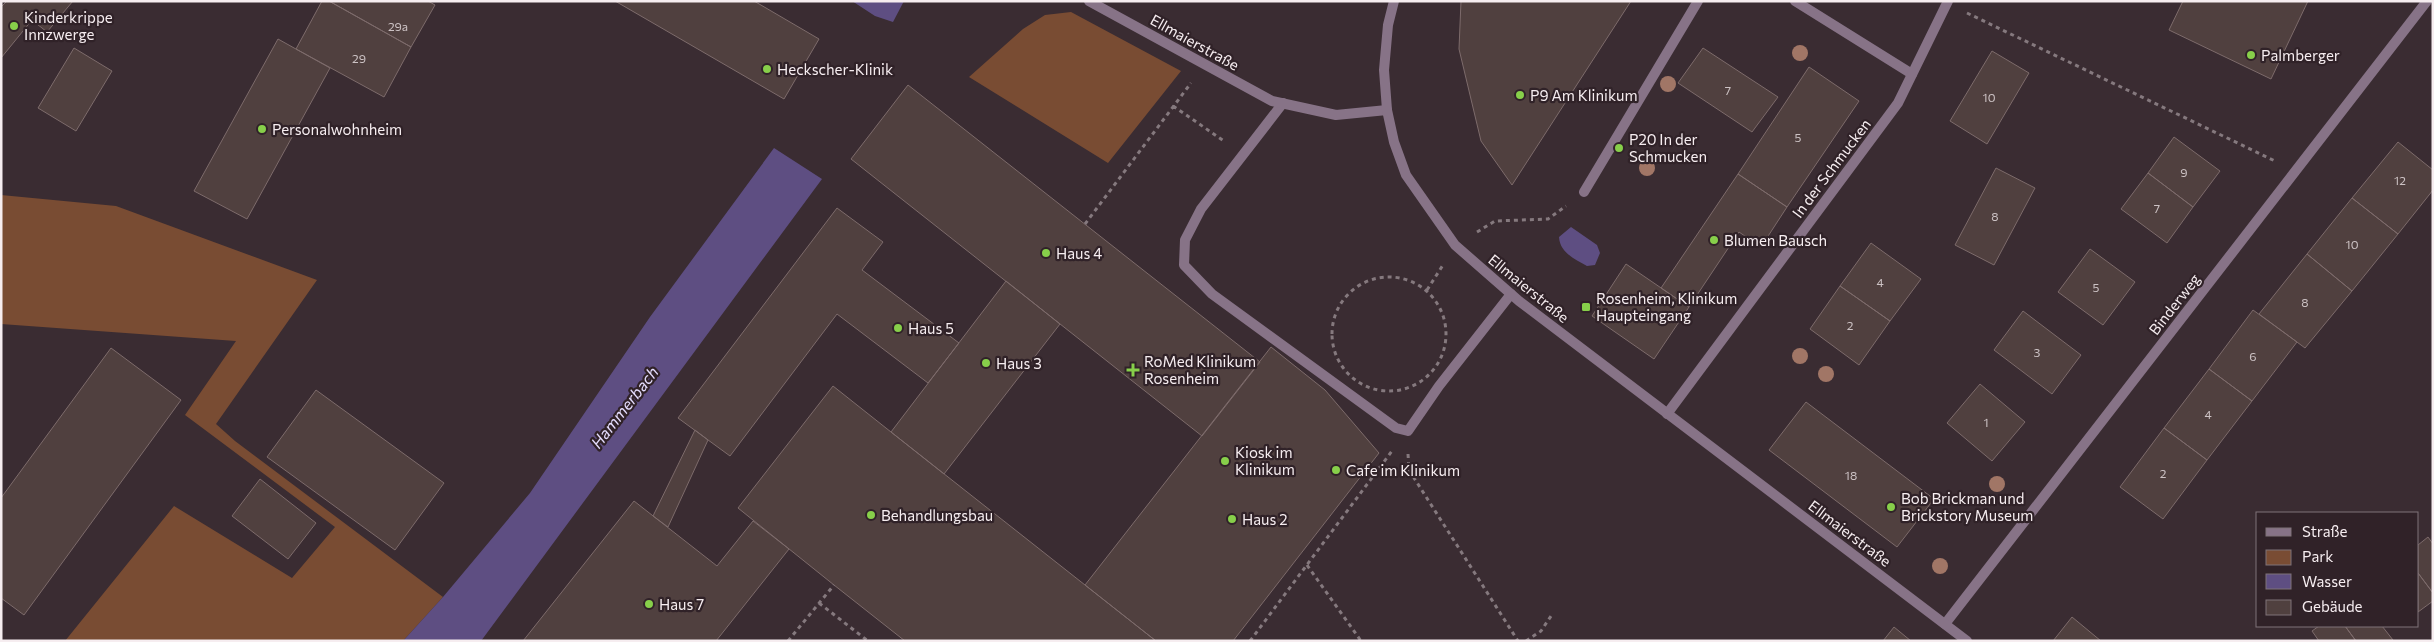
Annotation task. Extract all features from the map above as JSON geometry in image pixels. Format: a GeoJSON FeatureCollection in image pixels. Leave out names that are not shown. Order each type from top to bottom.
{"type":"FeatureCollection","features":[{"type":"Feature","properties":{"kind":"street","name":"Ellmaierstraße"},"geometry":{"type":"LineString","coordinates":[[1089,1],[1272,101],[1336,115],[1387,110],[1394,142],[1406,175],[1455,245],[1511,294],[1967,641]]}},
{"type":"Feature","properties":{"kind":"street"},"geometry":{"type":"LineString","coordinates":[[1387,110],[1384,70],[1388,25],[1394,1]]}},
{"type":"Feature","properties":{"kind":"street"},"geometry":{"type":"LineString","coordinates":[[1584,192],[1698,1]]}},
{"type":"Feature","properties":{"kind":"street"},"geometry":{"type":"LineString","coordinates":[[1795,1],[1912,74]]}},
{"type":"Feature","properties":{"kind":"street","name":"Binderweg"},"geometry":{"type":"LineString","coordinates":[[1945,624],[2427,1]]}},
{"type":"Feature","properties":{"kind":"street","name":"In der Schmucken"},"geometry":{"type":"LineString","coordinates":[[1667,414],[1898,103],[1948,2]]}},
{"type":"Feature","properties":{"kind":"street"},"geometry":{"type":"LineString","coordinates":[[1283,103],[1201,209],[1185,240],[1184,264],[1212,294],[1396,428],[1408,431],[1439,386],[1511,294]]}},
{"type":"Feature","properties":{"kind":"path"},"geometry":{"type":"LineString","coordinates":[[1948,2],[2296,170]]}},
{"type":"Feature","properties":{"kind":"path"},"geometry":{"type":"LineString","coordinates":[[1085,224],[1204,64]]}},
{"type":"Feature","properties":{"kind":"path"},"geometry":{"type":"LineString","coordinates":[[1427,290],[1455,245],[1495,221],[1548,219],[1584,192]]}},
{"type":"Feature","properties":{"kind":"path"},"geometry":{"type":"LineString","coordinates":[[1392,277],[1401,277],[1427,290],[1442,312],[1446,339],[1438,364],[1419,383],[1393,391],[1367,387],[1344,370],[1332,346],[1333,317],[1348,292],[1373,278],[1392,277]]}},
{"type":"Feature","properties":{"kind":"path"},"geometry":{"type":"LineString","coordinates":[[1250,641],[1408,431]]}},
{"type":"Feature","properties":{"kind":"path"},"geometry":{"type":"LineString","coordinates":[[1408,431],[1409,470],[1518,641]]}},
{"type":"Feature","properties":{"kind":"path"},"geometry":{"type":"LineString","coordinates":[[1307,565],[1361,641]]}},
{"type":"Feature","properties":{"kind":"path"},"geometry":{"type":"LineString","coordinates":[[788,641],[834,585]]}},
{"type":"Feature","properties":{"kind":"path"},"geometry":{"type":"LineString","coordinates":[[819,602],[868,641]]}},
{"type":"Feature","properties":{"kind":"path"},"geometry":{"type":"LineString","coordinates":[[1526,641],[1541,631],[1553,613]]}},
{"type":"Feature","properties":{"kind":"green space"},"geometry":{"type":"Polygon","coordinates":[[[1071,12],[1181,71],[1108,163],[969,77],[1023,29],[1045,15],[1071,12]]]}},
{"type":"Feature","properties":{"kind":"green space"},"geometry":{"type":"Polygon","coordinates":[[[1,195],[116,206],[317,280],[216,424],[235,441],[443,597],[403,641],[65,641],[174,506],[292,578],[335,527],[185,415],[236,341],[1,324],[1,195]]]}},
{"type":"Feature","properties":{"kind":"water"},"geometry":{"type":"Polygon","coordinates":[[[852,1],[904,1],[893,22],[875,16],[852,1]]]}},
{"type":"Feature","properties":{"kind":"water","name":"Hammerbach"},"geometry":{"type":"Polygon","coordinates":[[[774,148],[822,179],[481,641],[403,641],[443,597],[530,493],[650,317],[774,148]]]}},
{"type":"Feature","properties":{"kind":"water"},"geometry":{"type":"Polygon","coordinates":[[[1571,227],[1597,245],[1600,253],[1595,265],[1587,266],[1569,255],[1562,247],[1559,237],[1571,227]]]}},
{"type":"Feature","properties":{"kind":"building","name":"Kinderkrippe Innzwerge"},"geometry":{"type":"Polygon","coordinates":[[[7,1],[73,1],[47,32],[32,20],[1,58],[1,7],[7,1]]]}},
{"type":"Feature","properties":{"kind":"building"},"geometry":{"type":"Polygon","coordinates":[[[322,1],[329,1],[411,47],[384,97],[296,49],[322,1]]]}},
{"type":"Feature","properties":{"kind":"building"},"geometry":{"type":"Polygon","coordinates":[[[329,1],[428,1],[435,5],[411,47],[329,1]]]}},
{"type":"Feature","properties":{"kind":"building","name":"Heckscher-Klinik"},"geometry":{"type":"Polygon","coordinates":[[[615,1],[754,1],[819,39],[784,99],[615,1]]]}},
{"type":"Feature","properties":{"kind":"building","name":"P9 Am Klinikum"},"geometry":{"type":"Polygon","coordinates":[[[1461,1],[1631,1],[1512,185],[1481,141],[1459,49],[1461,1]]]}},
{"type":"Feature","properties":{"kind":"building","name":"Palmberger"},"geometry":{"type":"Polygon","coordinates":[[[2183,1],[2308,1],[2271,79],[2169,30],[2183,1]]]}},
{"type":"Feature","properties":{"kind":"building","name":"Personalwohnheim"},"geometry":{"type":"Polygon","coordinates":[[[278,39],[330,68],[247,219],[194,191],[278,39]]]}},
{"type":"Feature","properties":{"kind":"building"},"geometry":{"type":"Polygon","coordinates":[[[74,48],[112,71],[76,131],[38,108],[74,48]]]}},
{"type":"Feature","properties":{"kind":"building"},"geometry":{"type":"Polygon","coordinates":[[[1703,48],[1778,97],[1752,132],[1678,83],[1703,48]]]}},
{"type":"Feature","properties":{"kind":"building"},"geometry":{"type":"Polygon","coordinates":[[[1992,51],[2029,73],[1987,144],[1950,121],[1992,51]]]}},
{"type":"Feature","properties":{"kind":"building"},"geometry":{"type":"Polygon","coordinates":[[[1809,67],[1859,101],[1787,207],[1738,174],[1809,67]]]}},
{"type":"Feature","properties":{"kind":"building","name":"Haus 4"},"geometry":{"type":"Polygon","coordinates":[[[908,85],[1260,362],[1202,436],[851,159],[908,85]]]}},
{"type":"Feature","properties":{"kind":"building"},"geometry":{"type":"Polygon","coordinates":[[[2174,137],[2220,171],[2193,207],[2148,173],[2174,137]]]}},
{"type":"Feature","properties":{"kind":"building"},"geometry":{"type":"Polygon","coordinates":[[[2398,142],[2433,170],[2433,190],[2398,234],[2352,198],[2398,142]]]}},
{"type":"Feature","properties":{"kind":"building"},"geometry":{"type":"Polygon","coordinates":[[[1996,168],[2035,188],[1994,265],[1955,245],[1996,168]]]}},
{"type":"Feature","properties":{"kind":"building"},"geometry":{"type":"Polygon","coordinates":[[[2148,173],[2193,207],[2167,243],[2121,209],[2148,173]]]}},
{"type":"Feature","properties":{"kind":"building","name":"Blumen Bausch"},"geometry":{"type":"Polygon","coordinates":[[[1738,174],[1787,207],[1761,247],[1739,232],[1689,307],[1661,288],[1738,174]]]}},
{"type":"Feature","properties":{"kind":"building"},"geometry":{"type":"Polygon","coordinates":[[[2352,198],[2398,234],[2352,291],[2307,254],[2352,198]]]}},
{"type":"Feature","properties":{"kind":"building","name":"Haus 5"},"geometry":{"type":"Polygon","coordinates":[[[837,208],[883,242],[862,270],[959,343],[928,383],[837,314],[730,456],[678,418],[837,208]]]}},
{"type":"Feature","properties":{"kind":"building"},"geometry":{"type":"Polygon","coordinates":[[[1871,243],[1921,279],[1890,321],[1840,286],[1871,243]]]}},
{"type":"Feature","properties":{"kind":"building"},"geometry":{"type":"Polygon","coordinates":[[[2090,249],[2135,282],[2103,325],[2058,292],[2090,249]]]}},
{"type":"Feature","properties":{"kind":"building"},"geometry":{"type":"Polygon","coordinates":[[[2307,254],[2352,291],[2305,348],[2259,314],[2307,254]]]}},
{"type":"Feature","properties":{"kind":"building"},"geometry":{"type":"Polygon","coordinates":[[[1626,264],[1689,307],[1654,359],[1592,316],[1626,264]]]}},
{"type":"Feature","properties":{"kind":"building","name":"Haus 3"},"geometry":{"type":"Polygon","coordinates":[[[1006,281],[1060,324],[944,474],[891,432],[1006,281]]]}},
{"type":"Feature","properties":{"kind":"building"},"geometry":{"type":"Polygon","coordinates":[[[1840,286],[1890,321],[1859,365],[1810,329],[1840,286]]]}},
{"type":"Feature","properties":{"kind":"building"},"geometry":{"type":"Polygon","coordinates":[[[2253,310],[2297,342],[2252,401],[2209,369],[2253,310]]]}},
{"type":"Feature","properties":{"kind":"building"},"geometry":{"type":"Polygon","coordinates":[[[2023,311],[2081,355],[2052,394],[1994,350],[2023,311]]]}},
{"type":"Feature","properties":{"kind":"building","name":"Haus 2"},"geometry":{"type":"Polygon","coordinates":[[[1271,347],[1325,390],[1379,453],[1233,641],[1156,641],[1085,585],[1271,347]]]}},
{"type":"Feature","properties":{"kind":"building"},"geometry":{"type":"Polygon","coordinates":[[[111,348],[181,400],[24,615],[1,598],[1,498],[111,348]]]}},
{"type":"Feature","properties":{"kind":"building"},"geometry":{"type":"Polygon","coordinates":[[[2209,369],[2252,401],[2207,460],[2164,428],[2209,369]]]}},
{"type":"Feature","properties":{"kind":"building"},"geometry":{"type":"Polygon","coordinates":[[[1980,384],[2025,422],[1992,461],[1947,423],[1980,384]]]}},
{"type":"Feature","properties":{"kind":"building","name":"Behandlungsbau"},"geometry":{"type":"Polygon","coordinates":[[[833,386],[1156,641],[905,641],[834,585],[738,508],[833,386]]]}},
{"type":"Feature","properties":{"kind":"building"},"geometry":{"type":"Polygon","coordinates":[[[316,390],[444,483],[395,550],[267,457],[316,390]]]}},
{"type":"Feature","properties":{"kind":"building"},"geometry":{"type":"Polygon","coordinates":[[[1806,402],[1934,499],[1897,547],[1769,450],[1806,402]]]}},
{"type":"Feature","properties":{"kind":"building"},"geometry":{"type":"Polygon","coordinates":[[[2164,428],[2207,460],[2163,519],[2120,487],[2164,428]]]}},
{"type":"Feature","properties":{"kind":"building"},"geometry":{"type":"Polygon","coordinates":[[[695,430],[708,440],[668,527],[653,516],[695,430]]]}},
{"type":"Feature","properties":{"kind":"building"},"geometry":{"type":"Polygon","coordinates":[[[260,479],[316,523],[288,559],[232,516],[260,479]]]}},
{"type":"Feature","properties":{"kind":"building","name":"Haus 7"},"geometry":{"type":"Polygon","coordinates":[[[634,501],[717,566],[753,521],[789,549],[716,641],[523,641],[634,501]]]}},
{"type":"Feature","properties":{"kind":"building"},"geometry":{"type":"Polygon","coordinates":[[[2428,537],[2433,544],[2433,593],[2419,574],[2419,544],[2428,537]]]}},
{"type":"Feature","properties":{"kind":"building"},"geometry":{"type":"Polygon","coordinates":[[[2419,574],[2433,593],[2433,601],[2419,611],[2419,574]]]}},
{"type":"Feature","properties":{"kind":"building"},"geometry":{"type":"Polygon","coordinates":[[[2072,617],[2101,641],[2053,641],[2072,617]]]}},
{"type":"Feature","properties":{"kind":"building"},"geometry":{"type":"Polygon","coordinates":[[[1894,627],[1911,641],[1883,641],[1894,627]]]}},
{"type":"Feature","properties":{"kind":"building"},"geometry":{"type":"Polygon","coordinates":[[[2318,627],[2346,627],[2356,641],[2319,641],[2312,631],[2318,627]]]}},
{"type":"Feature","properties":{"kind":"building"},"geometry":{"type":"Polygon","coordinates":[[[2346,627],[2383,627],[2393,640],[2356,641],[2346,627]]]}},
{"type":"Feature","properties":{"kind":"place","name":"Kinderkrippe Innzwerge"},"geometry":{"type":"Point","coordinates":[14,26]}},
{"type":"Feature","properties":{"kind":"place","name":"Palmberger"},"geometry":{"type":"Point","coordinates":[2251,55]}},
{"type":"Feature","properties":{"kind":"place","name":"Heckscher-Klinik"},"geometry":{"type":"Point","coordinates":[767,69]}},
{"type":"Feature","properties":{"kind":"place","name":"P9 Am Klinikum"},"geometry":{"type":"Point","coordinates":[1520,95]}},
{"type":"Feature","properties":{"kind":"place","name":"Personalwohnheim"},"geometry":{"type":"Point","coordinates":[262,129]}},
{"type":"Feature","properties":{"kind":"place","name":"P20 In der Schmucken"},"geometry":{"type":"Point","coordinates":[1619,148]}},
{"type":"Feature","properties":{"kind":"place","name":"Blumen Bausch"},"geometry":{"type":"Point","coordinates":[1714,240]}},
{"type":"Feature","properties":{"kind":"place","name":"Haus 4"},"geometry":{"type":"Point","coordinates":[1046,253]}},
{"type":"Feature","properties":{"kind":"place","name":"Rosenheim, Klinikum Haupteingang"},"geometry":{"type":"Point","coordinates":[1586,307]}},
{"type":"Feature","properties":{"kind":"place","name":"Haus 5"},"geometry":{"type":"Point","coordinates":[898,328]}},
{"type":"Feature","properties":{"kind":"place","name":"Haus 3"},"geometry":{"type":"Point","coordinates":[986,363]}},
{"type":"Feature","properties":{"kind":"place","name":"RoMed Klinikum Rosenheim"},"geometry":{"type":"Point","coordinates":[1133,370]}},
{"type":"Feature","properties":{"kind":"place","name":"Kiosk im Klinikum"},"geometry":{"type":"Point","coordinates":[1225,461]}},
{"type":"Feature","properties":{"kind":"place","name":"Cafe im Klinikum"},"geometry":{"type":"Point","coordinates":[1336,470]}},
{"type":"Feature","properties":{"kind":"place","name":"Bob Brickman und Brickstory Museum"},"geometry":{"type":"Point","coordinates":[1891,507]}},
{"type":"Feature","properties":{"kind":"place","name":"Behandlungsbau"},"geometry":{"type":"Point","coordinates":[871,515]}},
{"type":"Feature","properties":{"kind":"place","name":"Haus 2"},"geometry":{"type":"Point","coordinates":[1232,519]}},
{"type":"Feature","properties":{"kind":"place","name":"Haus 7"},"geometry":{"type":"Point","coordinates":[649,604]}}]}
